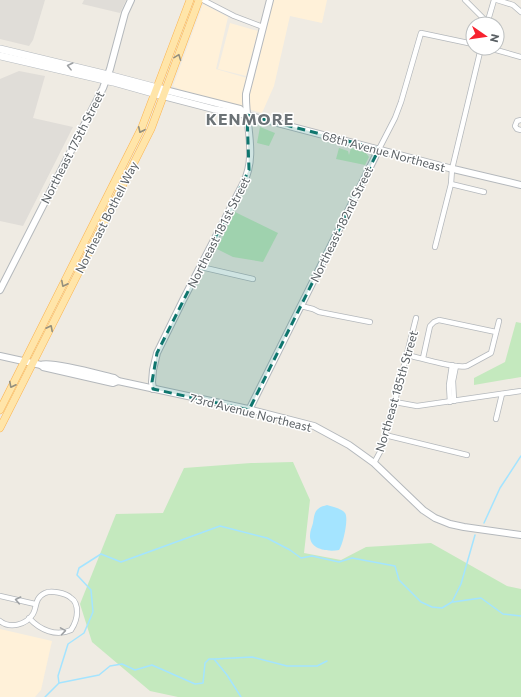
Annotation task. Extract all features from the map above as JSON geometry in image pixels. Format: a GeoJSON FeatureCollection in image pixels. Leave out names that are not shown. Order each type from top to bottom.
{"type":"FeatureCollection","features":[{"type":"Feature","properties":{"kind":"main road","name":"Northeast Bothell Way"},"geometry":{"type":"LineString","coordinates":[[0,428],[151,129],[160,92],[190,0]]}},
{"type":"Feature","properties":{"kind":"main road","name":"Northeast Bothell Way"},"geometry":{"type":"LineString","coordinates":[[0,410],[160,92],[199,0]]}},
{"type":"Feature","properties":{"kind":"main road","name":"68th Avenue Northeast"},"geometry":{"type":"LineString","coordinates":[[0,49],[160,92]]}},
{"type":"Feature","properties":{"kind":"main road","name":"68th Avenue Northeast"},"geometry":{"type":"LineString","coordinates":[[0,56],[107,78]]}},
{"type":"Feature","properties":{"kind":"street","name":"Northeast 175th Street"},"geometry":{"type":"LineString","coordinates":[[0,290],[107,78],[123,17],[131,0]]}},
{"type":"Feature","properties":{"kind":"street"},"geometry":{"type":"LineString","coordinates":[[203,0],[234,16],[263,27]]}},
{"type":"Feature","properties":{"kind":"street","name":"Northeast 181st Street"},"geometry":{"type":"LineString","coordinates":[[153,389],[153,370],[157,353],[249,170],[251,156],[246,106],[248,84],[270,0]]}},
{"type":"Feature","properties":{"kind":"street"},"geometry":{"type":"LineString","coordinates":[[465,0],[480,16]]}},
{"type":"Feature","properties":{"kind":"street"},"geometry":{"type":"LineString","coordinates":[[490,16],[495,0],[513,5],[521,12]]}},
{"type":"Feature","properties":{"kind":"street","name":"Northeast 182nd Street"},"geometry":{"type":"LineString","coordinates":[[250,410],[401,102],[421,34],[465,42]]}},
{"type":"Feature","properties":{"kind":"street"},"geometry":{"type":"LineString","coordinates":[[505,52],[521,56]]}},
{"type":"Feature","properties":{"kind":"street"},"geometry":{"type":"LineString","coordinates":[[435,248],[451,184],[452,169],[479,56]]}},
{"type":"Feature","properties":{"kind":"street","name":"68th Avenue Northeast"},"geometry":{"type":"LineString","coordinates":[[160,92],[213,109],[247,115],[452,169],[521,185]]}},
{"type":"Feature","properties":{"kind":"street"},"geometry":{"type":"LineString","coordinates":[[521,120],[517,121],[515,126],[517,129],[521,130]]}},
{"type":"Feature","properties":{"kind":"street"},"geometry":{"type":"LineString","coordinates":[[451,184],[484,192]]}},
{"type":"Feature","properties":{"kind":"street"},"geometry":{"type":"LineString","coordinates":[[201,267],[253,279]]}},
{"type":"Feature","properties":{"kind":"street"},"geometry":{"type":"LineString","coordinates":[[301,306],[319,312],[370,322]]}},
{"type":"Feature","properties":{"kind":"street","name":"Northeast 185th Street"},"geometry":{"type":"LineString","coordinates":[[374,463],[380,452],[395,402],[416,318]]}},
{"type":"Feature","properties":{"kind":"street"},"geometry":{"type":"LineString","coordinates":[[423,358],[430,326],[439,320],[496,332]]}},
{"type":"Feature","properties":{"kind":"street"},"geometry":{"type":"LineString","coordinates":[[407,355],[464,367],[467,366],[491,353],[499,321]]}},
{"type":"Feature","properties":{"kind":"street","name":"73rd Avenue Northeast"},"geometry":{"type":"LineString","coordinates":[[0,356],[113,383],[118,381],[250,410],[314,426],[349,445],[374,463],[423,510],[435,518],[457,526],[521,535]]}},
{"type":"Feature","properties":{"kind":"street"},"geometry":{"type":"LineString","coordinates":[[452,401],[449,385],[454,365]]}},
{"type":"Feature","properties":{"kind":"street"},"geometry":{"type":"LineString","coordinates":[[395,402],[417,406],[521,391]]}},
{"type":"Feature","properties":{"kind":"street"},"geometry":{"type":"LineString","coordinates":[[496,419],[502,394]]}},
{"type":"Feature","properties":{"kind":"street"},"geometry":{"type":"LineString","coordinates":[[385,435],[467,455]]}},
{"type":"Feature","properties":{"kind":"street"},"geometry":{"type":"LineString","coordinates":[[0,621],[3,624],[12,626],[18,625],[33,614],[35,604],[45,593],[57,592],[71,597],[75,602],[77,610],[74,625],[71,630],[59,633],[42,629],[35,625],[29,618]]}},
{"type":"Feature","properties":{"kind":"street"},"geometry":{"type":"LineString","coordinates":[[0,596],[35,604]]}},
{"type":"Feature","properties":{"kind":"highlighted area"},"geometry":{"type":"Polygon","coordinates":[[[247,115],[379,149],[249,410],[153,389],[152,382],[157,353],[249,170],[247,115]]]}},
{"type":"Feature","properties":{"kind":"shaded area"},"geometry":{"type":"Polygon","coordinates":[[[0,0],[45,0],[33,40],[29,46],[0,39],[0,0]]]}},
{"type":"Feature","properties":{"kind":"shaded area"},"geometry":{"type":"Polygon","coordinates":[[[84,0],[126,0],[120,13],[82,4],[84,0]]]}},
{"type":"Feature","properties":{"kind":"shaded area"},"geometry":{"type":"Polygon","coordinates":[[[273,0],[327,0],[322,23],[290,16],[274,86],[262,113],[185,92],[173,86],[203,4],[228,17],[216,69],[254,80],[273,0]]]}},
{"type":"Feature","properties":{"kind":"shaded area"},"geometry":{"type":"Polygon","coordinates":[[[230,23],[258,31],[246,76],[218,69],[230,23]]]}},
{"type":"Feature","properties":{"kind":"shaded area"},"geometry":{"type":"Polygon","coordinates":[[[19,71],[45,76],[33,118],[73,127],[23,226],[0,221],[0,79],[19,71]]]}},
{"type":"Feature","properties":{"kind":"shaded area"},"geometry":{"type":"Polygon","coordinates":[[[0,629],[52,641],[41,690],[35,697],[0,697],[0,629]]]}},
{"type":"Feature","properties":{"kind":"green space"},"geometry":{"type":"Polygon","coordinates":[[[260,127],[275,133],[269,146],[257,143],[260,127]]]}},
{"type":"Feature","properties":{"kind":"green space"},"geometry":{"type":"Polygon","coordinates":[[[339,148],[348,151],[349,155],[351,148],[366,153],[369,157],[365,165],[336,159],[339,148]]]}},
{"type":"Feature","properties":{"kind":"green space"},"geometry":{"type":"Polygon","coordinates":[[[235,212],[278,233],[263,262],[233,257],[217,249],[235,212]]]}},
{"type":"Feature","properties":{"kind":"green space"},"geometry":{"type":"Polygon","coordinates":[[[516,322],[521,323],[521,377],[474,385],[474,378],[505,362],[516,322]]]}},
{"type":"Feature","properties":{"kind":"green space"},"geometry":{"type":"Polygon","coordinates":[[[293,462],[310,500],[304,553],[341,560],[366,547],[431,543],[507,586],[521,589],[521,697],[178,697],[150,691],[92,642],[80,604],[116,514],[163,513],[184,468],[251,463],[293,462]]]}},
{"type":"Feature","properties":{"kind":"water"},"geometry":{"type":"Polygon","coordinates":[[[327,505],[341,510],[346,516],[345,532],[339,550],[330,551],[320,549],[313,544],[311,540],[310,532],[314,515],[320,507],[327,505]]]}},
{"type":"Feature","properties":{"kind":"waterway"},"geometry":{"type":"LineString","coordinates":[[484,523],[500,488],[521,456]]}},
{"type":"Feature","properties":{"kind":"waterway"},"geometry":{"type":"LineString","coordinates":[[59,683],[58,676],[68,644],[84,633],[93,612],[91,590],[77,575],[79,568],[101,554],[121,562],[220,526],[267,538],[290,550],[301,558],[312,556],[339,562],[352,558],[395,566],[399,580],[421,602],[432,607],[442,608],[452,602],[461,584],[475,535]]}},
{"type":"Feature","properties":{"kind":"waterway"},"geometry":{"type":"LineString","coordinates":[[453,602],[481,598],[503,614],[521,616]]}},
{"type":"Feature","properties":{"kind":"waterway"},"geometry":{"type":"LineString","coordinates":[[215,659],[252,657],[287,666],[317,666],[327,661]]}},
{"type":"Feature","properties":{"kind":"waterway"},"geometry":{"type":"LineString","coordinates":[[45,697],[59,683],[99,675],[110,666],[122,664],[135,670],[152,665],[195,684],[203,683],[205,663],[209,659],[214,659],[227,675],[241,697]]}},
{"type":"Feature","properties":{"kind":"district","name":"KENMORE"},"geometry":{"type":"Point","coordinates":[250,118]}}]}
